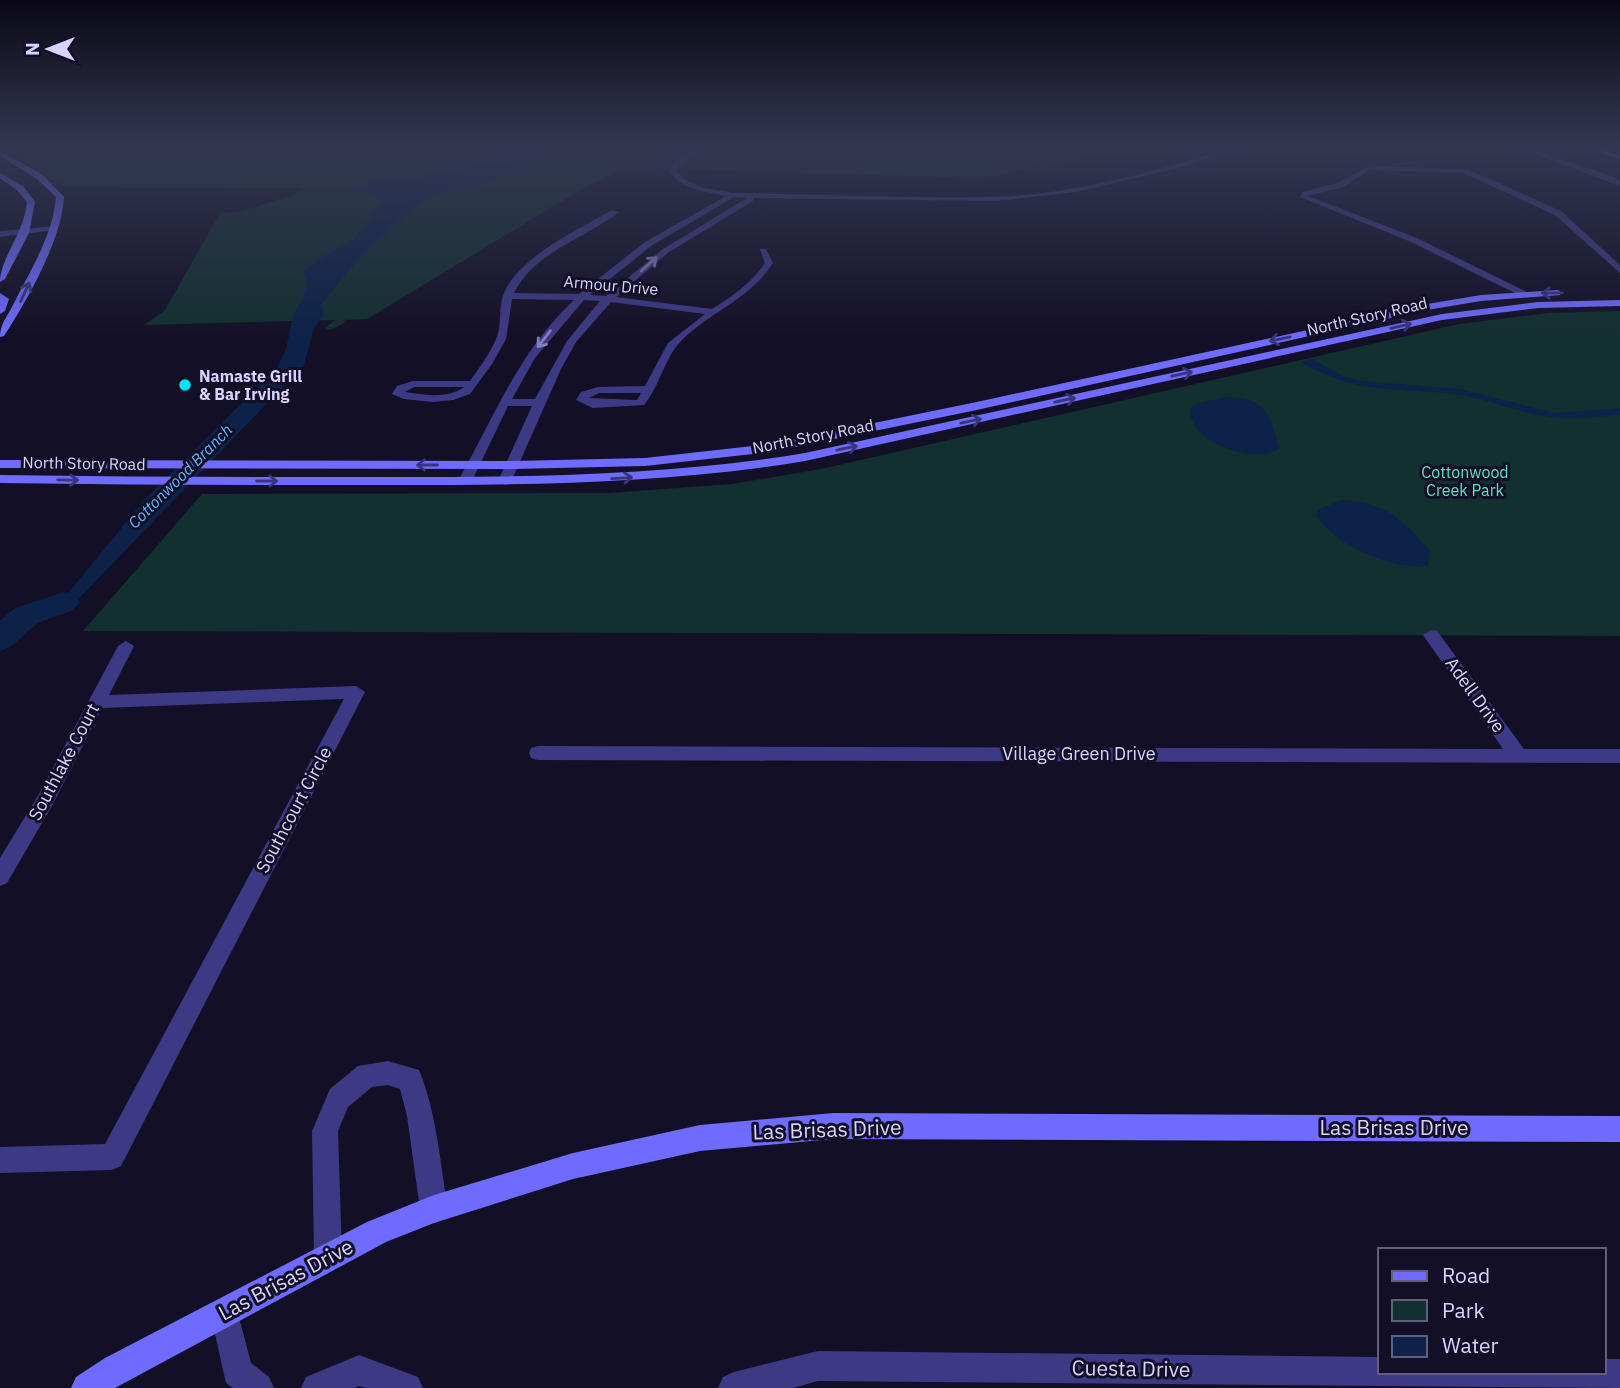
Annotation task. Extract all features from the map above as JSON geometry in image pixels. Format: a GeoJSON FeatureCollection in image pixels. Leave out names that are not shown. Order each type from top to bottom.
{"type":"FeatureCollection","features":[{"type":"Feature","properties":{"kind":"main road"},"geometry":{"type":"LineString","coordinates":[[0,279],[26,231],[31,211]]}},
{"type":"Feature","properties":{"kind":"main road"},"geometry":{"type":"LineString","coordinates":[[1,333],[16,310],[55,228],[58,211]]}},
{"type":"Feature","properties":{"kind":"main road","name":"North Story Road"},"geometry":{"type":"LineString","coordinates":[[3,467],[165,464],[513,466],[690,457],[804,442],[1351,323],[1481,298],[1524,294],[1620,292]]}},
{"type":"Feature","properties":{"kind":"main road"},"geometry":{"type":"LineString","coordinates":[[0,296],[4,299],[0,311]]}},
{"type":"Feature","properties":{"kind":"main road","name":"North Story Road"},"geometry":{"type":"LineString","coordinates":[[0,479],[145,482],[505,481],[662,475],[778,463],[1442,317],[1495,309],[1620,303]]}},
{"type":"Feature","properties":{"kind":"main road"},"geometry":{"type":"LineString","coordinates":[[1351,323],[1372,333]]}},
{"type":"Feature","properties":{"kind":"main road"},"geometry":{"type":"LineString","coordinates":[[590,479],[593,464]]}},
{"type":"Feature","properties":{"kind":"main road","name":"Las Brisas Drive"},"geometry":{"type":"LineString","coordinates":[[87,1388],[119,1379],[225,1312],[377,1232],[434,1209],[573,1166],[700,1138],[833,1126],[1620,1129]]}},
{"type":"Feature","properties":{"kind":"street"},"geometry":{"type":"LineString","coordinates":[[505,481],[540,403],[542,364],[560,321],[582,298],[652,240],[705,211]]}},
{"type":"Feature","properties":{"kind":"street"},"geometry":{"type":"LineString","coordinates":[[465,481],[505,402],[542,364],[661,253],[730,211]]}},
{"type":"Feature","properties":{"kind":"street"},"geometry":{"type":"LineString","coordinates":[[1340,211],[1415,240],[1524,294]]}},
{"type":"Feature","properties":{"kind":"street"},"geometry":{"type":"LineString","coordinates":[[1551,211],[1558,214],[1620,270]]}},
{"type":"Feature","properties":{"kind":"street"},"geometry":{"type":"LineString","coordinates":[[471,384],[413,384],[401,388],[398,394],[407,397],[454,397],[467,391],[486,365],[504,332],[504,308],[515,282],[535,264],[615,212]]}},
{"type":"Feature","properties":{"kind":"street"},"geometry":{"type":"LineString","coordinates":[[0,234],[55,228]]}},
{"type":"Feature","properties":{"kind":"street"},"geometry":{"type":"LineString","coordinates":[[647,389],[598,390],[585,394],[582,400],[593,404],[640,403],[646,398],[647,389],[662,357],[677,339],[712,312],[750,289],[763,275],[769,262],[763,251]]}},
{"type":"Feature","properties":{"kind":"street","name":"Armour Drive"},"geometry":{"type":"LineString","coordinates":[[508,296],[609,300],[712,312]]}},
{"type":"Feature","properties":{"kind":"street"},"geometry":{"type":"LineString","coordinates":[[560,321],[587,323]]}},
{"type":"Feature","properties":{"kind":"street"},"geometry":{"type":"LineString","coordinates":[[505,402],[540,403]]}},
{"type":"Feature","properties":{"kind":"street","name":"Adell Drive"},"geometry":{"type":"LineString","coordinates":[[1431,635],[1518,755]]}},
{"type":"Feature","properties":{"kind":"street","name":"Southlake Court"},"geometry":{"type":"LineString","coordinates":[[0,877],[46,799],[126,646]]}},
{"type":"Feature","properties":{"kind":"street","name":"Southcourt Circle"},"geometry":{"type":"LineString","coordinates":[[0,1160],[112,1157],[356,692],[97,702]]}},
{"type":"Feature","properties":{"kind":"street","name":"Village Green Drive"},"geometry":{"type":"LineString","coordinates":[[538,753],[1620,755]]}},
{"type":"Feature","properties":{"kind":"street"},"geometry":{"type":"LineString","coordinates":[[328,1257],[324,1131],[339,1098],[367,1075],[388,1073],[410,1080],[420,1116],[434,1209]]}},
{"type":"Feature","properties":{"kind":"street"},"geometry":{"type":"LineString","coordinates":[[225,1312],[242,1383]]}},
{"type":"Feature","properties":{"kind":"street","name":"Cuesta Drive"},"geometry":{"type":"LineString","coordinates":[[734,1388],[818,1366],[1074,1367],[1577,1382],[1620,1374]]}},
{"type":"Feature","properties":{"kind":"street"},"geometry":{"type":"LineString","coordinates":[[317,1388],[359,1370],[407,1388]]}},
{"type":"Feature","properties":{"kind":"green space"},"geometry":{"type":"Polygon","coordinates":[[[546,211],[367,319],[345,320],[330,330],[325,328],[335,320],[144,325],[165,310],[220,213],[546,211]]]}},
{"type":"Feature","properties":{"kind":"green space","name":"Cottonwood Creek Park"},"geometry":{"type":"Polygon","coordinates":[[[1620,311],[1620,636],[83,631],[202,494],[609,493],[732,484],[821,469],[1459,324],[1549,313],[1620,311]]]}},
{"type":"Feature","properties":{"kind":"water"},"geometry":{"type":"Polygon","coordinates":[[[376,211],[410,211],[365,253],[321,305],[324,315],[314,328],[304,365],[66,612],[31,618],[0,630],[0,622],[11,614],[47,606],[70,591],[145,499],[277,368],[286,349],[293,315],[304,296],[307,283],[303,272],[354,239],[376,211]]]}},
{"type":"Feature","properties":{"kind":"water"},"geometry":{"type":"Polygon","coordinates":[[[1312,359],[1343,376],[1361,381],[1460,389],[1555,413],[1620,408],[1620,415],[1554,417],[1524,412],[1462,395],[1361,385],[1342,381],[1301,362],[1312,359]]]}},
{"type":"Feature","properties":{"kind":"water"},"geometry":{"type":"Polygon","coordinates":[[[1226,397],[1250,401],[1264,410],[1273,426],[1279,449],[1268,453],[1239,452],[1211,440],[1200,431],[1192,421],[1190,409],[1196,404],[1226,397]]]}},
{"type":"Feature","properties":{"kind":"water"},"geometry":{"type":"Polygon","coordinates":[[[1342,500],[1382,509],[1402,522],[1430,551],[1428,567],[1382,560],[1338,538],[1316,516],[1318,510],[1342,500]]]}},
{"type":"Feature","properties":{"kind":"waterway","name":"Cottonwood Branch"},"geometry":{"type":"LineString","coordinates":[[0,640],[27,615],[64,602]]}},
{"type":"Feature","properties":{"kind":"place","name":"Namaste Grill & Bar Irving"},"geometry":{"type":"Point","coordinates":[185,385]}}]}
